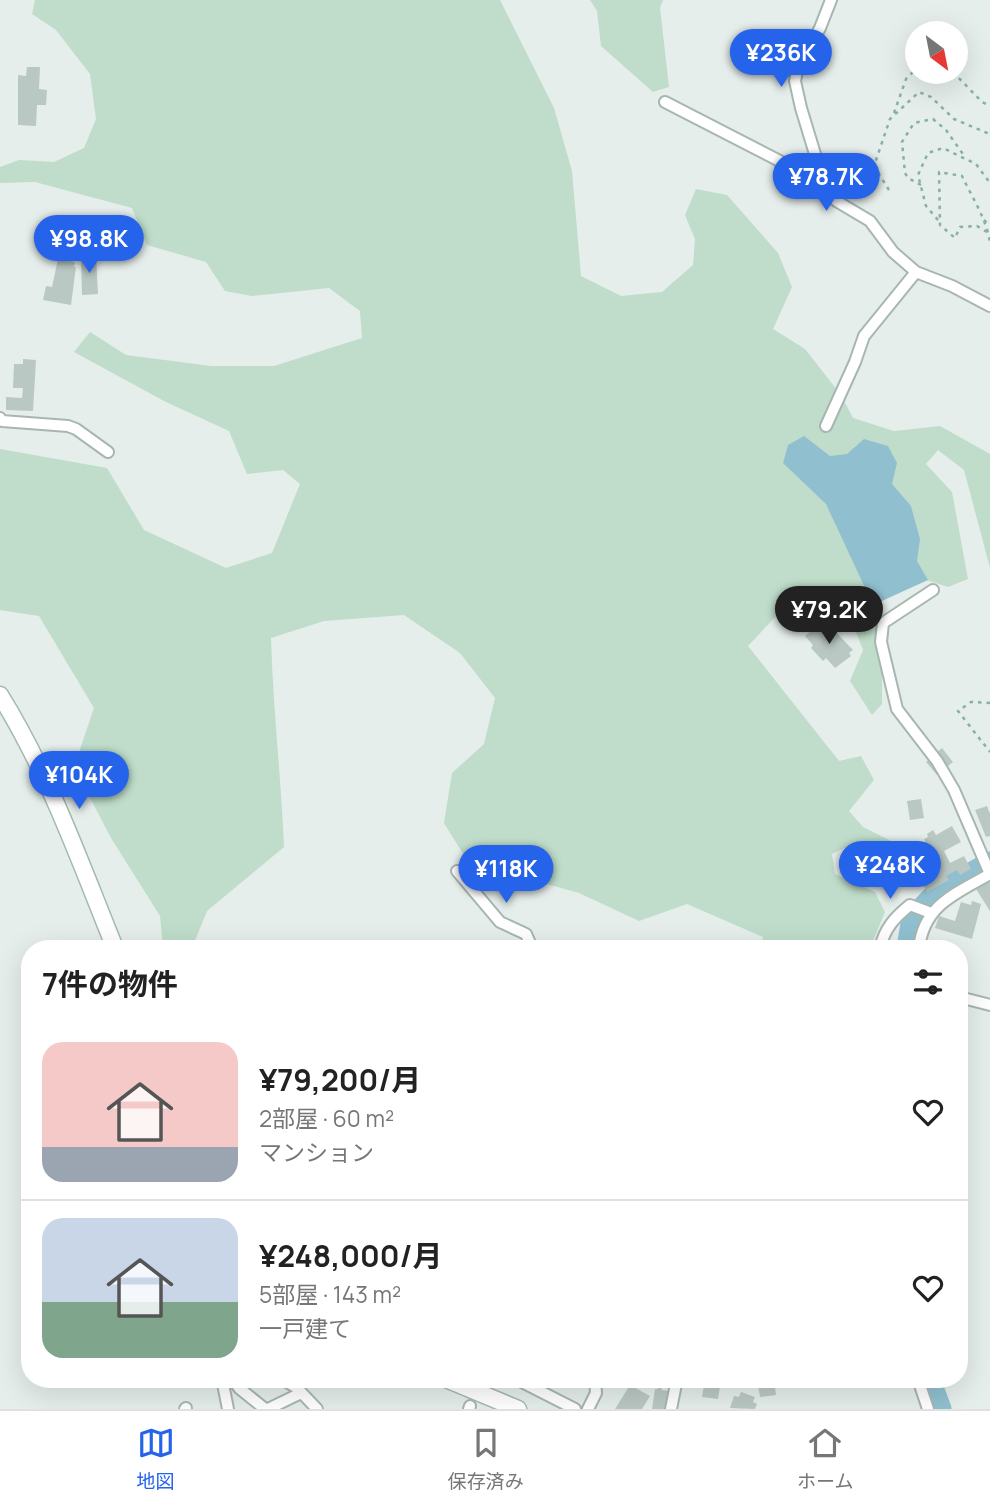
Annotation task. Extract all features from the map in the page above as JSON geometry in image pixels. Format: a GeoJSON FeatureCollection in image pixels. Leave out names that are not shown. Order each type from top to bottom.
{"type":"FeatureCollection","features":[{"type":"Feature","properties":{"kind":"main road"},"geometry":{"type":"LineString","coordinates":[[0,695],[42,769],[112,940]]}},
{"type":"Feature","properties":{"kind":"main road"},"geometry":{"type":"LineString","coordinates":[[467,1388],[517,1409]]}},
{"type":"Feature","properties":{"kind":"street"},"geometry":{"type":"LineString","coordinates":[[819,187],[815,154],[795,81],[797,71],[820,28],[831,0]]}},
{"type":"Feature","properties":{"kind":"street"},"geometry":{"type":"LineString","coordinates":[[665,102],[801,172],[838,202],[870,221],[893,252],[916,272],[952,286],[990,306]]}},
{"type":"Feature","properties":{"kind":"street"},"geometry":{"type":"LineString","coordinates":[[826,426],[864,336],[916,272]]}},
{"type":"Feature","properties":{"kind":"street"},"geometry":{"type":"LineString","coordinates":[[0,418],[2,421],[68,426],[108,452]]}},
{"type":"Feature","properties":{"kind":"street"},"geometry":{"type":"LineString","coordinates":[[920,940],[931,912],[953,895],[990,874],[954,790],[937,761],[897,709],[881,642],[883,623],[933,590]]}},
{"type":"Feature","properties":{"kind":"street"},"geometry":{"type":"LineString","coordinates":[[457,871],[500,922],[526,934],[529,940]]}},
{"type":"Feature","properties":{"kind":"street"},"geometry":{"type":"LineString","coordinates":[[882,940],[893,919],[910,905],[931,912]]}},
{"type":"Feature","properties":{"kind":"street"},"geometry":{"type":"LineString","coordinates":[[968,1000],[990,1005]]}},
{"type":"Feature","properties":{"kind":"street"},"geometry":{"type":"LineString","coordinates":[[224,1388],[228,1409]]}},
{"type":"Feature","properties":{"kind":"street"},"geometry":{"type":"LineString","coordinates":[[239,1388],[267,1409],[301,1393]]}},
{"type":"Feature","properties":{"kind":"street"},"geometry":{"type":"LineString","coordinates":[[294,1388],[317,1409]]}},
{"type":"Feature","properties":{"kind":"street"},"geometry":{"type":"LineString","coordinates":[[534,1388],[575,1409]]}},
{"type":"Feature","properties":{"kind":"street"},"geometry":{"type":"LineString","coordinates":[[588,1409],[596,1393],[595,1388]]}},
{"type":"Feature","properties":{"kind":"street"},"geometry":{"type":"LineString","coordinates":[[671,1409],[675,1388]]}},
{"type":"Feature","properties":{"kind":"street"},"geometry":{"type":"LineString","coordinates":[[921,1388],[928,1409]]}},
{"type":"Feature","properties":{"kind":"path"},"geometry":{"type":"LineString","coordinates":[[893,116],[905,82]]}},
{"type":"Feature","properties":{"kind":"path"},"geometry":{"type":"LineString","coordinates":[[965,84],[982,102],[990,106]]}},
{"type":"Feature","properties":{"kind":"path"},"geometry":{"type":"LineString","coordinates":[[889,190],[874,166],[890,119],[919,92],[931,97],[954,118],[989,135]]}},
{"type":"Feature","properties":{"kind":"path"},"geometry":{"type":"LineString","coordinates":[[921,185],[908,178],[905,173],[902,142],[914,123],[933,119],[946,130],[967,160]]}},
{"type":"Feature","properties":{"kind":"path"},"geometry":{"type":"LineString","coordinates":[[987,232],[977,226],[960,227],[955,238],[940,225],[926,206],[918,175],[928,153],[943,148],[976,164],[990,183]]}},
{"type":"Feature","properties":{"kind":"path"},"geometry":{"type":"LineString","coordinates":[[939,221],[939,172],[962,176],[982,218],[990,243]]}},
{"type":"Feature","properties":{"kind":"path"},"geometry":{"type":"LineString","coordinates":[[982,218],[990,226]]}},
{"type":"Feature","properties":{"kind":"path"},"geometry":{"type":"LineString","coordinates":[[990,702],[971,702],[958,711],[990,752]]}},
{"type":"Feature","properties":{"kind":"green space"},"geometry":{"type":"Polygon","coordinates":[[[35,0],[500,0],[554,108],[572,171],[581,276],[621,296],[662,292],[693,265],[695,239],[685,215],[696,189],[727,195],[778,253],[792,287],[773,329],[805,349],[841,395],[853,418],[894,431],[940,426],[990,454],[990,568],[964,470],[938,450],[926,464],[952,492],[968,579],[948,587],[911,575],[870,570],[882,668],[882,704],[872,715],[850,681],[863,650],[850,617],[810,604],[777,615],[748,646],[839,761],[861,756],[874,780],[849,811],[863,827],[893,842],[887,853],[855,843],[832,854],[835,874],[875,892],[885,912],[873,940],[762,940],[763,937],[687,904],[639,921],[579,893],[468,862],[444,823],[452,773],[484,744],[495,698],[460,653],[404,615],[324,621],[271,638],[284,847],[207,911],[195,940],[162,940],[160,916],[111,838],[74,767],[94,708],[39,616],[0,610],[0,449],[107,468],[144,530],[226,568],[272,553],[300,484],[283,470],[247,474],[229,431],[166,402],[74,352],[90,332],[126,355],[211,366],[274,366],[362,338],[360,311],[329,288],[252,296],[225,291],[206,262],[147,245],[132,208],[35,182],[0,183],[0,167],[19,160],[54,162],[84,148],[96,119],[90,74],[56,30],[32,14],[35,0]]]}},
{"type":"Feature","properties":{"kind":"green space"},"geometry":{"type":"Polygon","coordinates":[[[590,0],[663,0],[660,8],[669,87],[653,92],[601,46],[597,11],[590,0]]]}},
{"type":"Feature","properties":{"kind":"water"},"geometry":{"type":"Polygon","coordinates":[[[804,436],[830,456],[847,454],[864,439],[888,446],[897,463],[892,484],[911,506],[920,539],[917,561],[928,580],[873,605],[826,504],[783,463],[788,445],[804,436]]]}},
{"type":"Feature","properties":{"kind":"building"},"geometry":{"type":"Polygon","coordinates":[[[27,67],[40,67],[39,89],[47,90],[46,105],[37,105],[36,126],[18,125],[18,75],[26,76],[27,67]]]}},
{"type":"Feature","properties":{"kind":"building"},"geometry":{"type":"Polygon","coordinates":[[[96,255],[98,294],[82,295],[81,256],[96,255]]]}},
{"type":"Feature","properties":{"kind":"building"},"geometry":{"type":"Polygon","coordinates":[[[58,259],[75,262],[71,305],[43,300],[46,286],[52,287],[58,259]]]}},
{"type":"Feature","properties":{"kind":"building"},"geometry":{"type":"Polygon","coordinates":[[[23,359],[36,360],[33,411],[6,410],[6,397],[22,398],[23,388],[13,388],[14,364],[23,364],[23,359]]]}},
{"type":"Feature","properties":{"kind":"building"},"geometry":{"type":"Polygon","coordinates":[[[820,623],[829,633],[833,629],[853,650],[849,653],[851,656],[835,668],[826,658],[823,661],[811,648],[813,645],[805,636],[820,623]]]}},
{"type":"Feature","properties":{"kind":"building"},"geometry":{"type":"Polygon","coordinates":[[[942,748],[953,762],[937,775],[926,762],[942,748]]]}},
{"type":"Feature","properties":{"kind":"building"},"geometry":{"type":"Polygon","coordinates":[[[921,799],[924,818],[910,820],[907,801],[921,799]]]}},
{"type":"Feature","properties":{"kind":"building"},"geometry":{"type":"Polygon","coordinates":[[[987,806],[990,814],[990,836],[986,837],[975,810],[987,806]]]}},
{"type":"Feature","properties":{"kind":"building"},"geometry":{"type":"Polygon","coordinates":[[[952,826],[961,842],[944,851],[950,863],[964,856],[971,869],[960,875],[957,870],[946,876],[949,880],[927,892],[917,874],[927,869],[924,864],[918,867],[915,861],[923,856],[921,852],[928,848],[924,839],[928,837],[927,834],[933,830],[936,835],[952,826]]]}},
{"type":"Feature","properties":{"kind":"building"},"geometry":{"type":"Polygon","coordinates":[[[989,881],[990,883],[990,911],[976,889],[989,881]]]}},
{"type":"Feature","properties":{"kind":"building"},"geometry":{"type":"Polygon","coordinates":[[[972,901],[981,904],[972,939],[935,928],[939,916],[955,921],[961,902],[971,905],[972,901]]]}},
{"type":"Feature","properties":{"kind":"building"},"geometry":{"type":"Polygon","coordinates":[[[628,1388],[635,1388],[650,1396],[642,1409],[615,1409],[628,1388]]]}},
{"type":"Feature","properties":{"kind":"building"},"geometry":{"type":"Polygon","coordinates":[[[704,1388],[720,1388],[718,1399],[702,1397],[704,1388]]]}},
{"type":"Feature","properties":{"kind":"building"},"geometry":{"type":"Polygon","coordinates":[[[758,1388],[775,1388],[776,1395],[760,1397],[758,1388]]]}},
{"type":"Feature","properties":{"kind":"building"},"geometry":{"type":"Polygon","coordinates":[[[655,1389],[671,1391],[668,1409],[652,1409],[655,1389]]]}},
{"type":"Feature","properties":{"kind":"building"},"geometry":{"type":"Polygon","coordinates":[[[741,1392],[755,1397],[755,1409],[730,1408],[734,1396],[739,1397],[741,1392]]]}},
{"type":"Feature","properties":{"kind":"waterway"},"geometry":{"type":"LineString","coordinates":[[909,940],[913,918],[935,895],[990,863]]}},
{"type":"Feature","properties":{"kind":"waterway"},"geometry":{"type":"LineString","coordinates":[[932,1388],[940,1409]]}}]}
